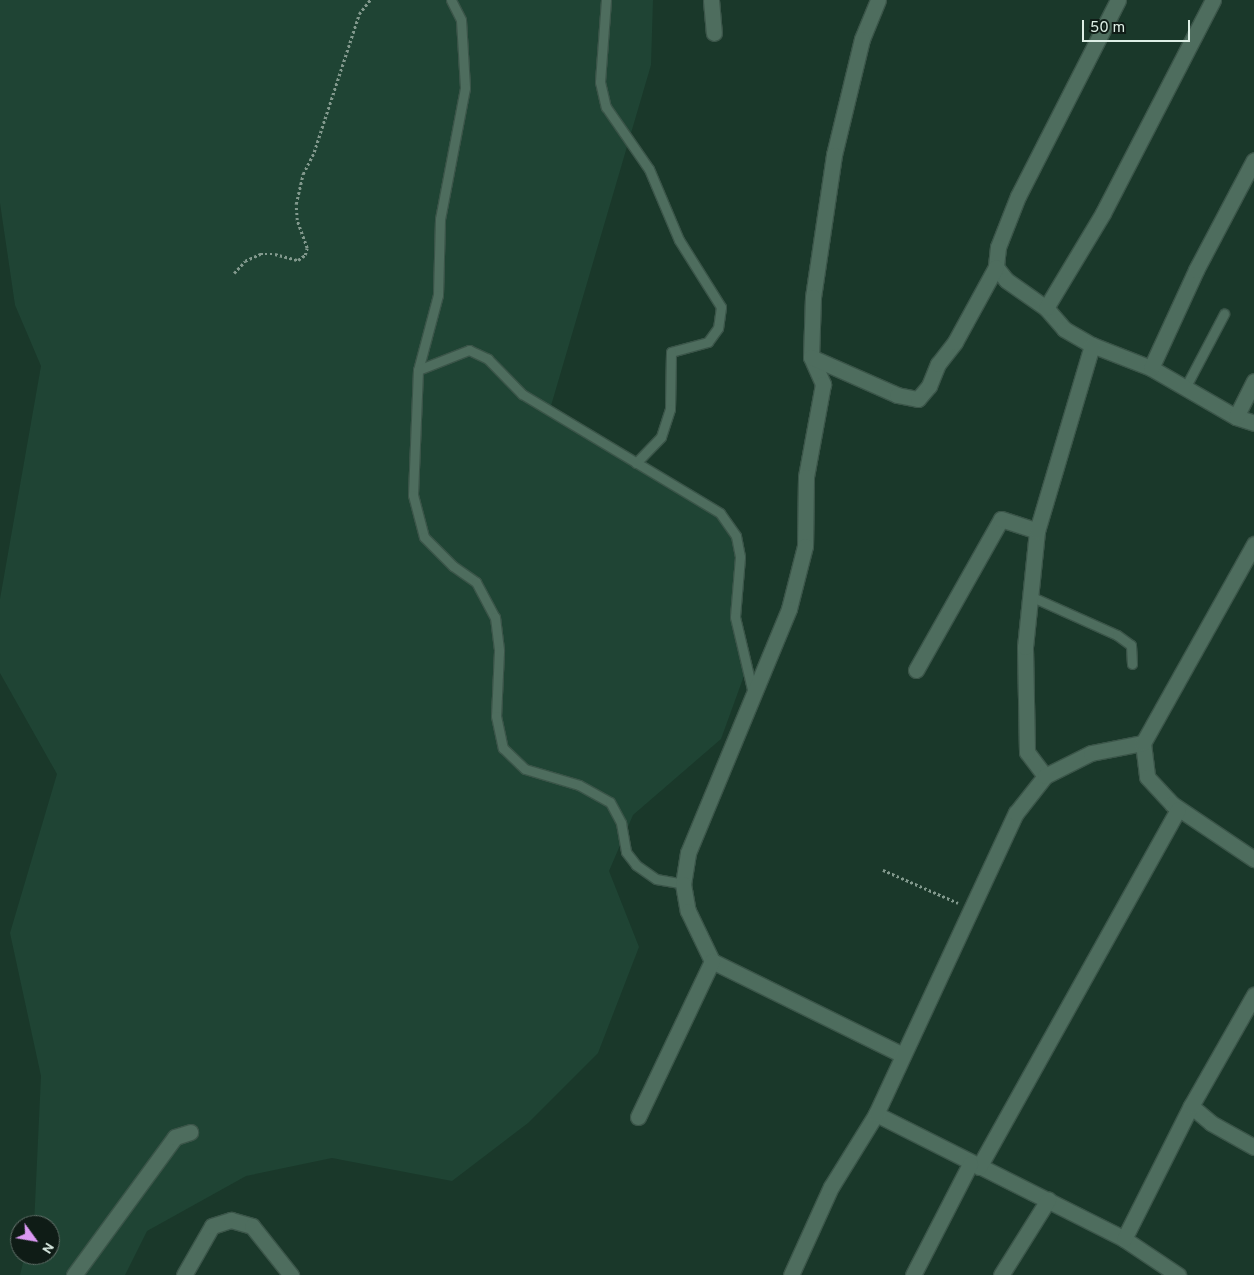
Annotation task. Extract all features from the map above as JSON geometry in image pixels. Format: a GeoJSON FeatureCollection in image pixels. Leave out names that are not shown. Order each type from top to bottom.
{"type":"FeatureCollection","features":[{"type":"Feature","properties":{"kind":"street"},"geometry":{"type":"LineString","coordinates":[[711,0],[714,33]]}},
{"type":"Feature","properties":{"kind":"street"},"geometry":{"type":"LineString","coordinates":[[878,0],[862,39],[834,155],[813,297],[812,357],[823,384],[806,477],[805,546],[789,609],[688,853],[683,884],[688,911],[712,961],[901,1054]]}},
{"type":"Feature","properties":{"kind":"street"},"geometry":{"type":"LineString","coordinates":[[812,357],[897,395],[918,399],[929,386],[938,364],[955,342],[996,266],[998,248],[1018,196],[1118,0]]}},
{"type":"Feature","properties":{"kind":"street"},"geometry":{"type":"LineString","coordinates":[[1046,308],[1103,213],[1213,0]]}},
{"type":"Feature","properties":{"kind":"street"},"geometry":{"type":"LineString","coordinates":[[1151,368],[1196,270],[1254,160]]}},
{"type":"Feature","properties":{"kind":"street"},"geometry":{"type":"LineString","coordinates":[[996,266],[1006,280],[1046,308],[1064,330],[1092,345],[1151,368],[1236,417],[1254,423]]}},
{"type":"Feature","properties":{"kind":"street"},"geometry":{"type":"LineString","coordinates":[[1045,776],[1027,752],[1025,647],[1030,596],[1037,532],[1092,345]]}},
{"type":"Feature","properties":{"kind":"street"},"geometry":{"type":"LineString","coordinates":[[1236,417],[1254,381]]}},
{"type":"Feature","properties":{"kind":"street"},"geometry":{"type":"LineString","coordinates":[[916,670],[1001,519],[1037,532]]}},
{"type":"Feature","properties":{"kind":"street"},"geometry":{"type":"LineString","coordinates":[[1254,544],[1143,743],[1147,777],[1178,810],[1254,858]]}},
{"type":"Feature","properties":{"kind":"street"},"geometry":{"type":"LineString","coordinates":[[790,1275],[831,1187],[876,1114],[901,1054],[1016,813],[1045,776],[1091,753],[1143,743]]}},
{"type":"Feature","properties":{"kind":"street"},"geometry":{"type":"LineString","coordinates":[[913,1275],[1178,810]]}},
{"type":"Feature","properties":{"kind":"street"},"geometry":{"type":"LineString","coordinates":[[638,1117],[712,961]]}},
{"type":"Feature","properties":{"kind":"street"},"geometry":{"type":"LineString","coordinates":[[1124,1239],[1191,1106],[1254,996]]}},
{"type":"Feature","properties":{"kind":"street"},"geometry":{"type":"LineString","coordinates":[[1191,1106],[1211,1122],[1254,1147]]}},
{"type":"Feature","properties":{"kind":"street"},"geometry":{"type":"LineString","coordinates":[[876,1114],[975,1166],[1048,1200],[1124,1239],[1178,1275]]}},
{"type":"Feature","properties":{"kind":"street"},"geometry":{"type":"LineString","coordinates":[[74,1275],[175,1137],[190,1132]]}},
{"type":"Feature","properties":{"kind":"street"},"geometry":{"type":"LineString","coordinates":[[1001,1275],[1048,1200]]}},
{"type":"Feature","properties":{"kind":"street"},"geometry":{"type":"LineString","coordinates":[[184,1275],[212,1226],[231,1220],[252,1226],[291,1275]]}},
{"type":"Feature","properties":{"kind":"lane"},"geometry":{"type":"LineString","coordinates":[[451,0],[461,20],[465,88],[440,219],[438,295],[418,370],[412,495],[424,537],[454,566],[476,582],[495,617],[499,651],[496,716],[503,748],[525,768],[579,786],[610,802],[621,823],[626,852],[636,865],[656,879],[683,884]]}},
{"type":"Feature","properties":{"kind":"lane"},"geometry":{"type":"LineString","coordinates":[[606,0],[600,82],[606,107],[650,169],[678,240],[721,307],[718,328],[708,342],[672,352],[670,409],[661,437],[636,463]]}},
{"type":"Feature","properties":{"kind":"lane"},"geometry":{"type":"LineString","coordinates":[[1185,388],[1224,314]]}},
{"type":"Feature","properties":{"kind":"lane"},"geometry":{"type":"LineString","coordinates":[[418,370],[469,350],[488,359],[522,394],[720,513],[736,536],[740,557],[736,617],[753,693]]}},
{"type":"Feature","properties":{"kind":"lane"},"geometry":{"type":"LineString","coordinates":[[1030,596],[1124,640],[1131,645],[1132,664]]}},
{"type":"Feature","properties":{"kind":"path"},"geometry":{"type":"LineString","coordinates":[[234,273],[245,260],[260,254],[275,254],[298,260],[305,255],[307,248],[297,220],[296,204],[303,174],[314,152],[359,14],[370,0]]}},
{"type":"Feature","properties":{"kind":"path"},"geometry":{"type":"LineString","coordinates":[[883,870],[970,910]]}},
{"type":"Feature","properties":{"kind":"shaded area"},"geometry":{"type":"Polygon","coordinates":[[[0,0],[653,0],[651,65],[548,416],[723,518],[736,544],[745,673],[721,739],[633,815],[609,871],[639,947],[598,1053],[528,1123],[452,1181],[332,1158],[246,1176],[147,1231],[125,1275],[20,1275],[22,1265],[60,1265],[60,1215],[34,1215],[41,1076],[10,933],[57,774],[0,673],[0,599],[41,366],[15,305],[0,203],[0,0]]]}}]}
